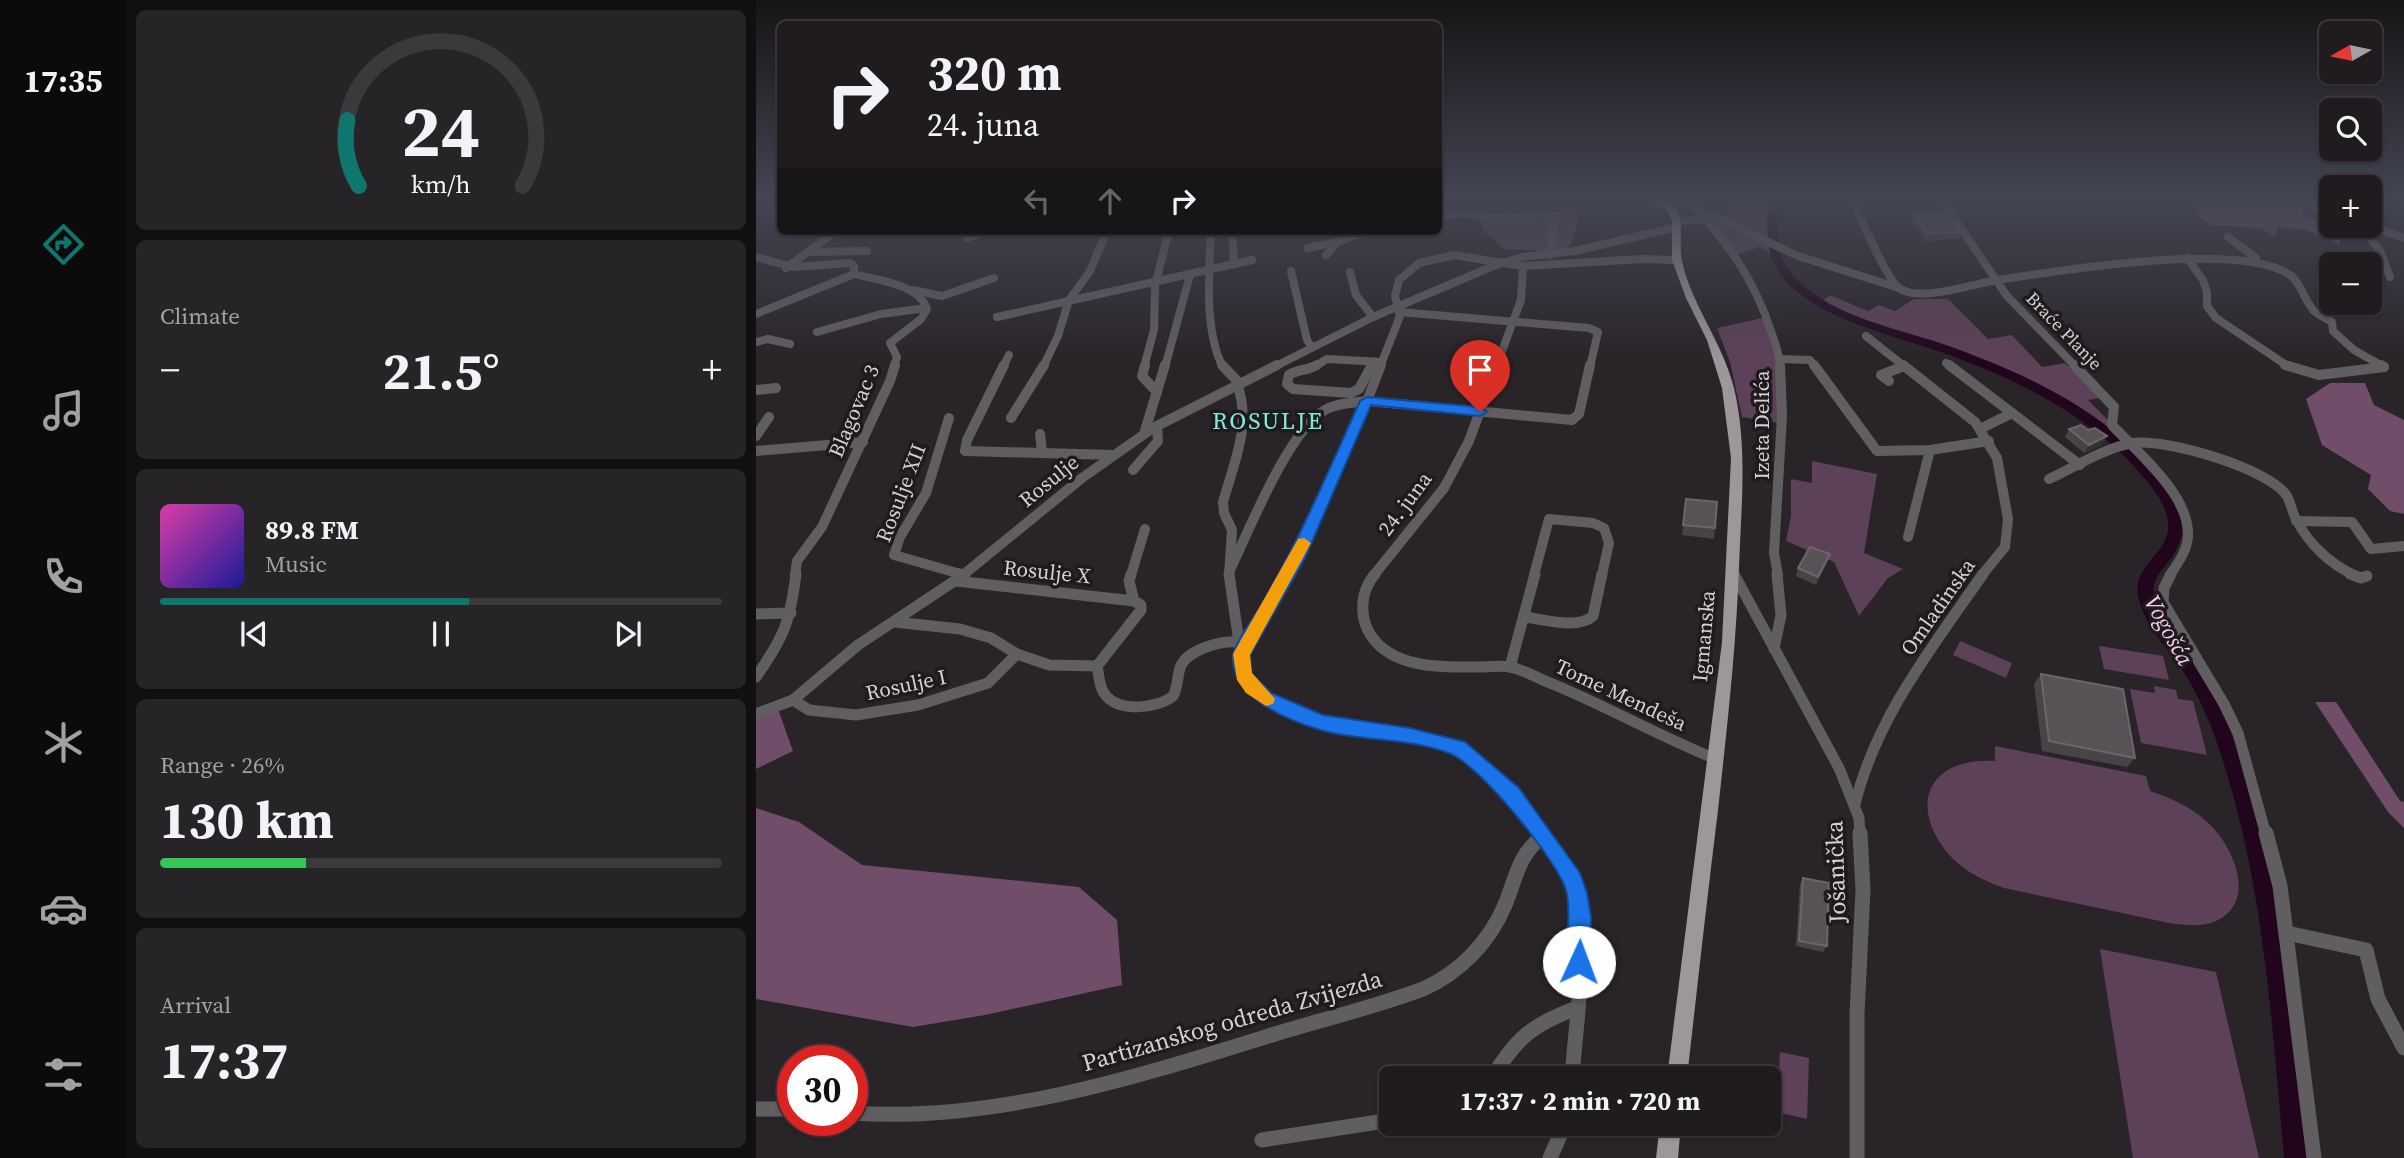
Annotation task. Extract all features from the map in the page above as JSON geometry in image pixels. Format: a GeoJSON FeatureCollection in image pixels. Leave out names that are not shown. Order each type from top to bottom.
{"type":"FeatureCollection","features":[{"type":"Feature","properties":{"kind":"main road"},"geometry":{"type":"LineString","coordinates":[[1662,254],[1675,253]]}},
{"type":"Feature","properties":{"kind":"main road","name":"Igmanska"},"geometry":{"type":"LineString","coordinates":[[1676,253],[1691,298],[1712,340],[1728,388],[1737,458],[1729,642],[1678,1066]]}},
{"type":"Feature","properties":{"kind":"main road"},"geometry":{"type":"LineString","coordinates":[[1667,1158],[1670,1136]]}},
{"type":"Feature","properties":{"kind":"street"},"geometry":{"type":"LineString","coordinates":[[786,268],[807,253]]}},
{"type":"Feature","properties":{"kind":"street"},"geometry":{"type":"LineString","coordinates":[[1012,418],[1058,336],[1069,300],[1090,271],[1098,253]]}},
{"type":"Feature","properties":{"kind":"street"},"geometry":{"type":"LineString","coordinates":[[1157,392],[1142,376],[1154,330],[1155,282],[1163,253]]}},
{"type":"Feature","properties":{"kind":"street"},"geometry":{"type":"LineString","coordinates":[[1210,253],[1214,351],[1224,369],[1238,384],[1245,412],[1223,502],[1224,513],[1232,530],[1229,572],[1243,675],[1252,688],[1264,698],[1304,716],[1322,722],[1410,736],[1458,748],[1512,794],[1570,873],[1577,893],[1581,939],[1573,1066]]}},
{"type":"Feature","properties":{"kind":"street"},"geometry":{"type":"LineString","coordinates":[[1233,253],[1234,264]]}},
{"type":"Feature","properties":{"kind":"street","name":"Rosulje"},"geometry":{"type":"LineString","coordinates":[[894,622],[960,578],[1114,455],[1157,426],[1373,317],[1398,309],[1504,261],[1558,253]]}},
{"type":"Feature","properties":{"kind":"street"},"geometry":{"type":"LineString","coordinates":[[1240,648],[1297,558],[1367,401],[1378,363],[1400,316],[1395,296],[1399,280],[1419,263],[1454,255],[1523,266],[1642,259],[1676,253]]}},
{"type":"Feature","properties":{"kind":"street","name":"Izeta Delića"},"geometry":{"type":"LineString","coordinates":[[1734,253],[1763,307],[1780,359],[1782,416],[1774,553],[1781,595],[1774,649]]}},
{"type":"Feature","properties":{"kind":"street"},"geometry":{"type":"LineString","coordinates":[[1790,253],[1844,273],[1909,292],[1933,293],[1996,280],[1978,253]]}},
{"type":"Feature","properties":{"kind":"street"},"geometry":{"type":"LineString","coordinates":[[1879,253],[1899,288]]}},
{"type":"Feature","properties":{"kind":"street","name":"Braće Planje"},"geometry":{"type":"LineString","coordinates":[[2249,253],[2256,258],[2256,263]]}},
{"type":"Feature","properties":{"kind":"street"},"geometry":{"type":"LineString","coordinates":[[2382,253],[2387,261],[2389,277]]}},
{"type":"Feature","properties":{"kind":"street"},"geometry":{"type":"LineString","coordinates":[[1642,259],[1662,254]]}},
{"type":"Feature","properties":{"kind":"street"},"geometry":{"type":"LineString","coordinates":[[756,257],[786,268],[802,269],[850,263],[854,266],[854,275]]}},
{"type":"Feature","properties":{"kind":"street","name":"Braće Planje"},"geometry":{"type":"LineString","coordinates":[[2129,444],[2112,425],[2114,407],[2007,296],[1996,280],[2187,258],[2256,263],[2288,273],[2308,299],[2314,312],[2332,322],[2333,331],[2354,350],[2384,367],[2343,374],[2297,371],[2221,323],[2207,306],[2209,297],[2200,272],[2187,258]]}},
{"type":"Feature","properties":{"kind":"street"},"geometry":{"type":"LineString","coordinates":[[998,317],[1252,260]]}},
{"type":"Feature","properties":{"kind":"street","name":"24. juna"},"geometry":{"type":"LineString","coordinates":[[1363,618],[1363,593],[1370,580],[1444,488],[1469,441],[1514,321],[1523,289],[1523,266]]}},
{"type":"Feature","properties":{"kind":"street"},"geometry":{"type":"LineString","coordinates":[[1291,271],[1307,340],[1312,347]]}},
{"type":"Feature","properties":{"kind":"street"},"geometry":{"type":"LineString","coordinates":[[1350,272],[1356,295],[1373,317]]}},
{"type":"Feature","properties":{"kind":"street"},"geometry":{"type":"LineString","coordinates":[[756,314],[854,275],[942,296],[994,278]]}},
{"type":"Feature","properties":{"kind":"street"},"geometry":{"type":"LineString","coordinates":[[1144,434],[1178,325],[1190,275]]}},
{"type":"Feature","properties":{"kind":"street"},"geometry":{"type":"LineString","coordinates":[[817,332],[881,314],[926,308],[923,299],[909,289]]}},
{"type":"Feature","properties":{"kind":"street","name":"Blagovac 3"},"geometry":{"type":"LineString","coordinates":[[756,677],[778,646],[791,613],[797,561],[825,520],[857,442],[890,381],[897,358],[890,342],[895,335],[922,319],[926,308]]}},
{"type":"Feature","properties":{"kind":"street"},"geometry":{"type":"LineString","coordinates":[[1229,572],[1282,464],[1308,422],[1326,408],[1367,401],[1565,421],[1572,420],[1579,414],[1598,332],[1589,328],[1398,309]]}},
{"type":"Feature","properties":{"kind":"street","name":"Omladinska"},"geometry":{"type":"LineString","coordinates":[[1855,804],[1863,771],[1885,723],[1920,665],[1984,572],[2005,547],[2008,519],[2003,476],[1989,441],[1975,422],[1867,336]]}},
{"type":"Feature","properties":{"kind":"street"},"geometry":{"type":"LineString","coordinates":[[756,342],[768,339],[790,344]]}},
{"type":"Feature","properties":{"kind":"street"},"geometry":{"type":"LineString","coordinates":[[1009,355],[967,440],[965,451],[1114,455]]}},
{"type":"Feature","properties":{"kind":"street"},"geometry":{"type":"LineString","coordinates":[[1327,359],[1378,363],[1359,389],[1352,394],[1293,389],[1287,384],[1290,375],[1295,371],[1308,371],[1327,359]]}},
{"type":"Feature","properties":{"kind":"street"},"geometry":{"type":"LineString","coordinates":[[1780,359],[1810,360],[1877,452],[1930,450],[1989,441]]}},
{"type":"Feature","properties":{"kind":"street"},"geometry":{"type":"LineString","coordinates":[[1946,363],[2080,465]]}},
{"type":"Feature","properties":{"kind":"street"},"geometry":{"type":"LineString","coordinates":[[1889,381],[1881,375],[1904,366]]}},
{"type":"Feature","properties":{"kind":"street"},"geometry":{"type":"LineString","coordinates":[[756,390],[776,388]]}},
{"type":"Feature","properties":{"kind":"street"},"geometry":{"type":"LineString","coordinates":[[1980,429],[2011,414]]}},
{"type":"Feature","properties":{"kind":"street"},"geometry":{"type":"LineString","coordinates":[[756,436],[769,417]]}},
{"type":"Feature","properties":{"kind":"street","name":"Rosulje XII"},"geometry":{"type":"LineString","coordinates":[[949,418],[926,493],[900,537],[894,555],[960,578]]}},
{"type":"Feature","properties":{"kind":"street"},"geometry":{"type":"LineString","coordinates":[[1133,470],[1158,441],[1157,426]]}},
{"type":"Feature","properties":{"kind":"street"},"geometry":{"type":"LineString","coordinates":[[756,451],[857,442],[854,430]]}},
{"type":"Feature","properties":{"kind":"street"},"geometry":{"type":"LineString","coordinates":[[1040,435],[1042,452]]}},
{"type":"Feature","properties":{"kind":"street"},"geometry":{"type":"LineString","coordinates":[[2049,479],[2129,444],[2151,442],[2235,464],[2268,478],[2287,496],[2296,521],[2311,541],[2338,567],[2352,576],[2367,576]]}},
{"type":"Feature","properties":{"kind":"street"},"geometry":{"type":"LineString","coordinates":[[2129,444],[2172,491],[2183,512],[2186,545],[2162,588],[2163,602],[2224,704],[2238,733],[2280,886],[2314,1158]]}},
{"type":"Feature","properties":{"kind":"street"},"geometry":{"type":"LineString","coordinates":[[1908,537],[1911,512],[1927,474],[1930,450]]}},
{"type":"Feature","properties":{"kind":"street"},"geometry":{"type":"LineString","coordinates":[[1510,667],[1549,519],[1592,523],[1604,528],[1609,544],[1593,616],[1589,620],[1573,623],[1524,617]]}},
{"type":"Feature","properties":{"kind":"street"},"geometry":{"type":"LineString","coordinates":[[2296,521],[2352,523],[2357,526],[2365,544],[2371,549],[2404,546]]}},
{"type":"Feature","properties":{"kind":"street"},"geometry":{"type":"LineString","coordinates":[[1097,666],[1141,610],[1141,605],[1134,601],[1129,581],[1146,529]]}},
{"type":"Feature","properties":{"kind":"street","name":"Jošanička"},"geometry":{"type":"LineString","coordinates":[[1733,572],[1818,726],[1855,804],[1862,832],[1863,890],[1857,1014],[1857,1158]]}},
{"type":"Feature","properties":{"kind":"street","name":"Rosulje X"},"geometry":{"type":"LineString","coordinates":[[960,578],[1134,601]]}},
{"type":"Feature","properties":{"kind":"street"},"geometry":{"type":"LineString","coordinates":[[756,614],[791,613]]}},
{"type":"Feature","properties":{"kind":"street","name":"Tome Mendeša"},"geometry":{"type":"LineString","coordinates":[[1363,618],[1377,642],[1394,654],[1416,663],[1455,667],[1510,667],[1608,707],[1673,742],[1716,759]]}},
{"type":"Feature","properties":{"kind":"street"},"geometry":{"type":"LineString","coordinates":[[756,714],[793,700],[858,645],[894,622],[960,629],[991,638],[1017,654],[1049,666],[1097,666]]}},
{"type":"Feature","properties":{"kind":"street"},"geometry":{"type":"LineString","coordinates":[[1097,666],[1107,697],[1126,705],[1152,705],[1173,695],[1185,659],[1219,643],[1233,640],[1240,648]]}},
{"type":"Feature","properties":{"kind":"street","name":"Rosulje I"},"geometry":{"type":"LineString","coordinates":[[793,700],[809,710],[856,715],[918,705],[988,683],[1017,654]]}},
{"type":"Feature","properties":{"kind":"street","name":"Partizanskog odreda Zvijezda"},"geometry":{"type":"LineString","coordinates":[[868,1114],[912,1117],[951,1114],[1168,1068],[1402,996],[1447,978],[1484,943],[1504,906],[1516,866],[1527,848],[1543,835]]}},
{"type":"Feature","properties":{"kind":"street"},"geometry":{"type":"LineString","coordinates":[[2287,933],[2366,950],[2378,999],[2404,1048]]}},
{"type":"Feature","properties":{"kind":"street"},"geometry":{"type":"LineString","coordinates":[[1500,1066],[1519,1036],[1534,1025],[1577,1008]]}},
{"type":"Feature","properties":{"kind":"street"},"geometry":{"type":"LineString","coordinates":[[756,1109],[777,1109]]}},
{"type":"Feature","properties":{"kind":"street"},"geometry":{"type":"LineString","coordinates":[[1262,1140],[1379,1122]]}},
{"type":"Feature","properties":{"kind":"street"},"geometry":{"type":"LineString","coordinates":[[1550,1158],[1560,1136]]}},
{"type":"Feature","properties":{"kind":"shaded area"},"geometry":{"type":"Polygon","coordinates":[[[1830,295],[1868,311],[1879,305],[1895,311],[1914,299],[1948,299],[1988,339],[2012,335],[2042,367],[2065,363],[2101,398],[2088,400],[2131,443],[2183,512],[2172,511],[2149,473],[2115,440],[2074,410],[2028,384],[1978,362],[1841,312],[1821,302],[1830,295]]]}},
{"type":"Feature","properties":{"kind":"shaded area"},"geometry":{"type":"Polygon","coordinates":[[[1767,317],[1780,359],[1779,423],[1742,417],[1730,362],[1717,328],[1767,317]]]}},
{"type":"Feature","properties":{"kind":"shaded area"},"geometry":{"type":"Polygon","coordinates":[[[2330,383],[2365,383],[2374,405],[2404,420],[2404,514],[2390,511],[2368,489],[2371,475],[2322,445],[2306,399],[2330,383]]]}},
{"type":"Feature","properties":{"kind":"shaded area"},"geometry":{"type":"Polygon","coordinates":[[[1812,461],[1877,474],[1864,553],[1903,569],[1888,578],[1859,616],[1834,562],[1786,541],[1791,516],[1791,479],[1812,483],[1812,461]]]}},
{"type":"Feature","properties":{"kind":"shaded area"},"geometry":{"type":"Polygon","coordinates":[[[1960,641],[2012,663],[2006,678],[1953,655],[1960,641]]]}},
{"type":"Feature","properties":{"kind":"shaded area"},"geometry":{"type":"Polygon","coordinates":[[[2099,646],[2163,656],[2169,680],[2104,669],[2099,646]]]}},
{"type":"Feature","properties":{"kind":"shaded area"},"geometry":{"type":"Polygon","coordinates":[[[2154,686],[2176,690],[2178,699],[2193,701],[2207,755],[2141,743],[2130,689],[2155,693],[2154,686]]]}},
{"type":"Feature","properties":{"kind":"shaded area"},"geometry":{"type":"Polygon","coordinates":[[[2315,702],[2336,702],[2400,801],[2404,802],[2404,828],[2388,812],[2315,702]]]}},
{"type":"Feature","properties":{"kind":"shaded area"},"geometry":{"type":"Polygon","coordinates":[[[778,709],[793,751],[756,769],[756,719],[778,709]]]}},
{"type":"Feature","properties":{"kind":"shaded area"},"geometry":{"type":"Polygon","coordinates":[[[1995,746],[2146,776],[2150,791],[2192,810],[2222,839],[2238,877],[2236,902],[2228,913],[2211,923],[2174,924],[2004,888],[1972,873],[1957,863],[1945,850],[1928,814],[1928,798],[1933,785],[1942,774],[1956,766],[1995,761],[1995,746]]]}},
{"type":"Feature","properties":{"kind":"shaded area"},"geometry":{"type":"Polygon","coordinates":[[[756,808],[799,822],[862,865],[1079,887],[1117,920],[1122,985],[985,1015],[913,1027],[756,999],[756,808]]]}},
{"type":"Feature","properties":{"kind":"shaded area"},"geometry":{"type":"Polygon","coordinates":[[[2100,949],[2216,972],[2259,1158],[2133,1158],[2100,949]]]}},
{"type":"Feature","properties":{"kind":"shaded area"},"geometry":{"type":"Polygon","coordinates":[[[1780,1052],[1809,1058],[1807,1119],[1781,1113],[1780,1052]]]}},
{"type":"Feature","properties":{"kind":"building"},"geometry":{"type":"Polygon","coordinates":[[[2081,425],[2088,430],[2095,428],[2107,436],[2089,445],[2069,429],[2081,425]]]}},
{"type":"Feature","properties":{"kind":"building"},"geometry":{"type":"Polygon","coordinates":[[[1686,499],[1717,502],[1715,528],[1683,525],[1686,499]]]}},
{"type":"Feature","properties":{"kind":"building"},"geometry":{"type":"Polygon","coordinates":[[[1810,547],[1830,554],[1818,577],[1798,568],[1810,547]]]}},
{"type":"Feature","properties":{"kind":"building"},"geometry":{"type":"Polygon","coordinates":[[[2041,674],[2123,689],[2135,758],[2049,741],[2041,674]]]}},
{"type":"Feature","properties":{"kind":"building"},"geometry":{"type":"Polygon","coordinates":[[[1803,878],[1829,883],[1827,946],[1799,941],[1803,878]]]}},
{"type":"Feature","properties":{"kind":"waterway","name":"Vogošća"},"geometry":{"type":"LineString","coordinates":[[1776,253],[1783,271],[1815,299],[1861,320],[1981,362],[2065,405],[2117,442],[2158,485],[2171,508],[2176,526],[2174,540],[2146,582],[2146,594],[2159,623],[2208,700],[2227,745],[2246,805],[2268,905],[2296,1158]]}},
{"type":"Feature","properties":{"kind":"slow traffic"},"geometry":{"type":"LineString","coordinates":[[1266,699],[1252,688],[1243,675],[1241,654],[1304,543]]}},
{"type":"Feature","properties":{"kind":"district","name":"ROSULJE"},"geometry":{"type":"Point","coordinates":[1268,421]}},
{"type":"Feature","properties":{"kind":"route"},"geometry":{"type":"LineString","coordinates":[[1480,412],[1367,401],[1297,558],[1241,654],[1243,675],[1252,688],[1264,698],[1304,716],[1365,731],[1440,742],[1458,748],[1494,778],[1512,794],[1570,873],[1577,893],[1580,917],[1579,962]]}}]}
